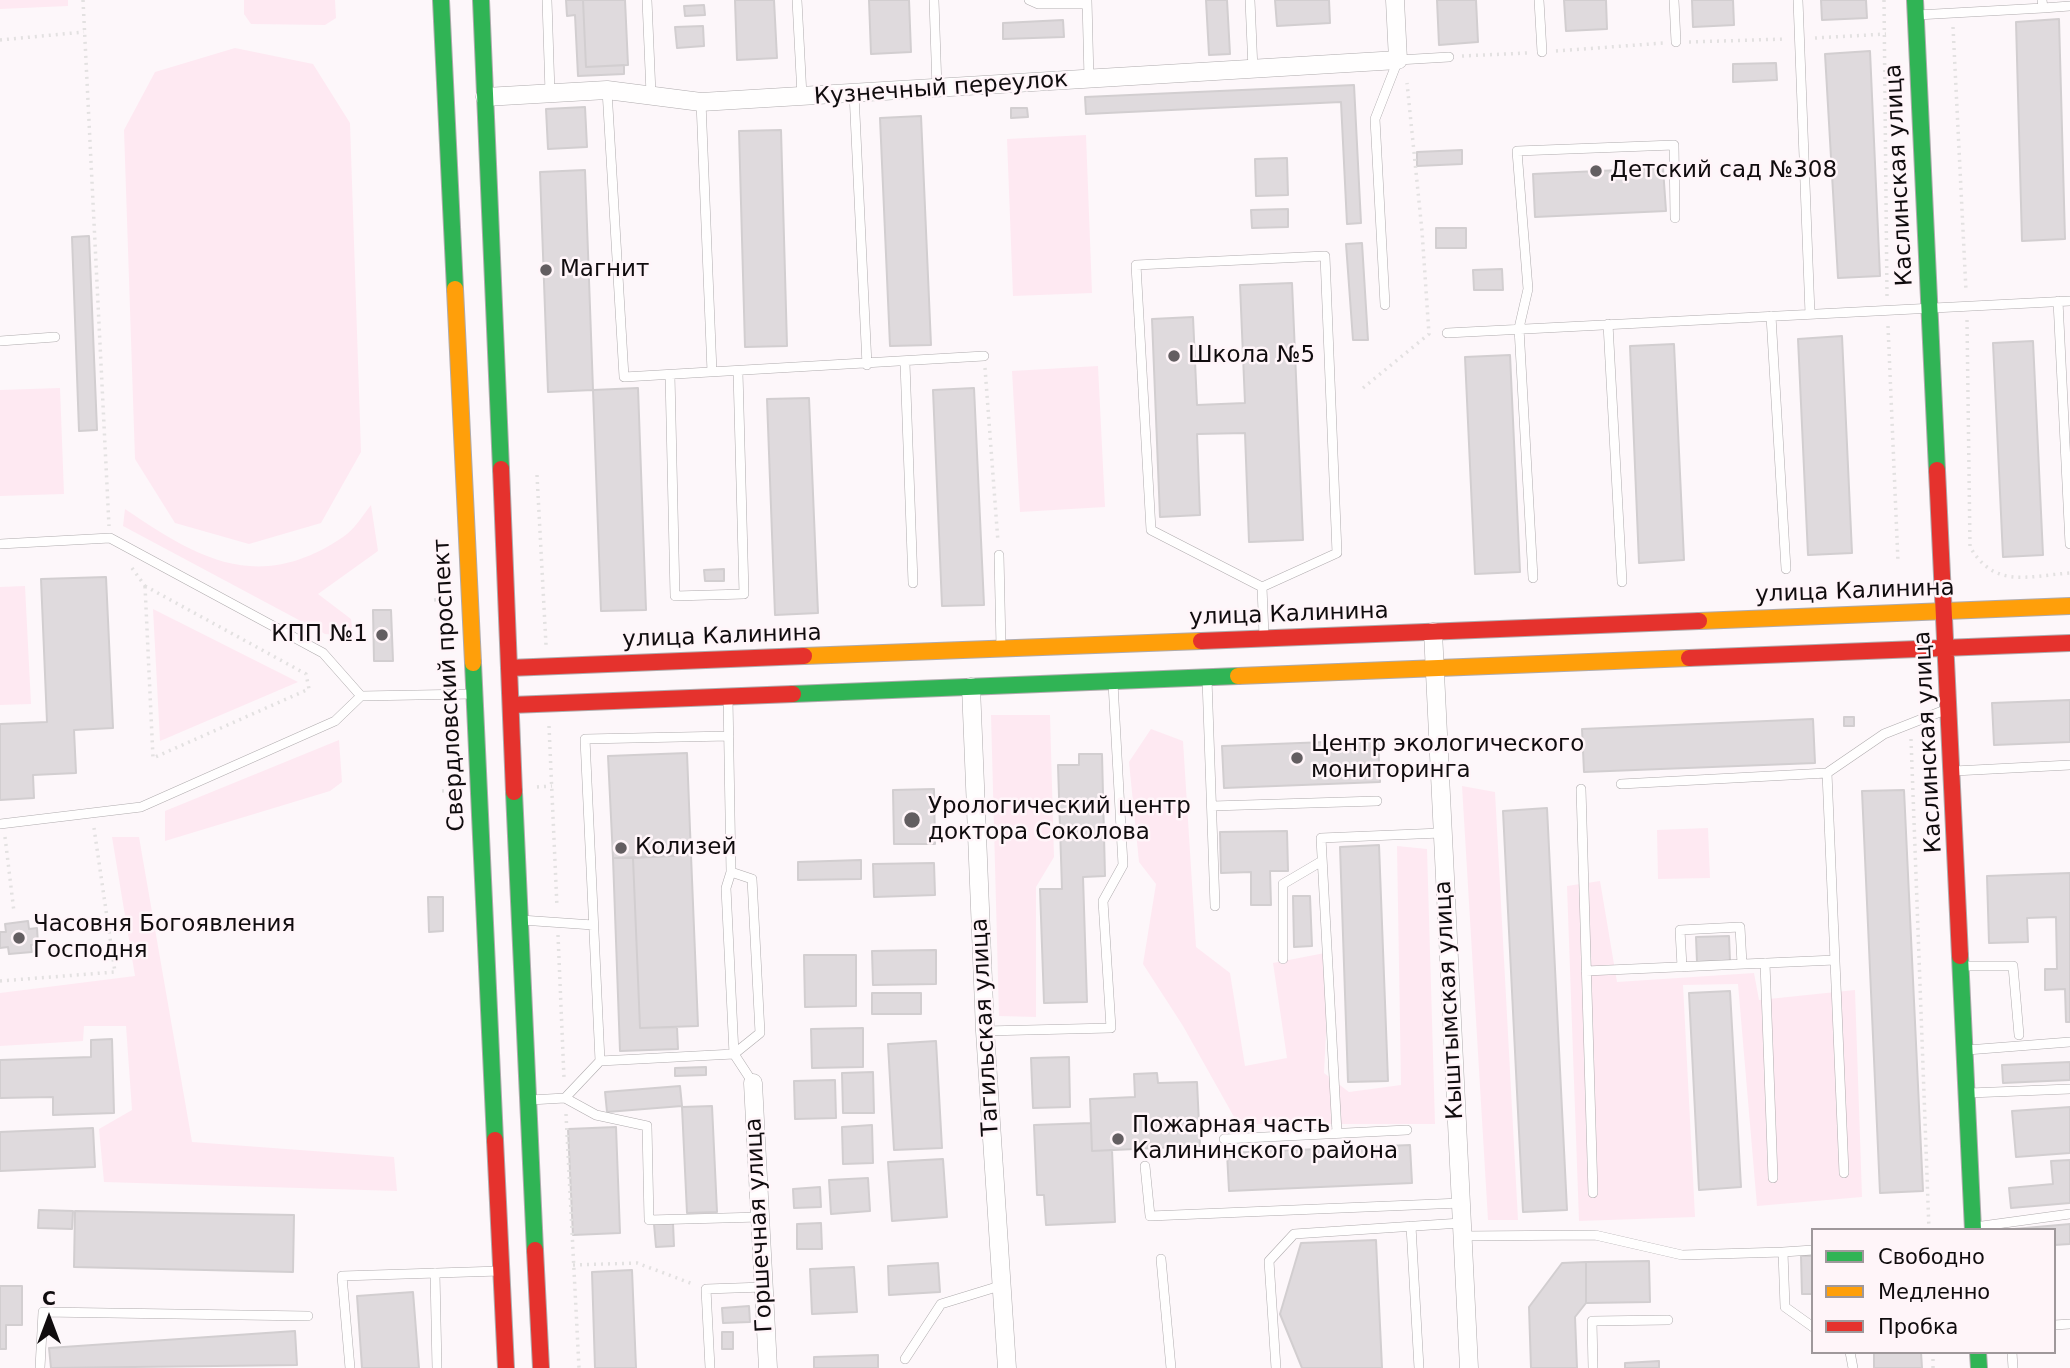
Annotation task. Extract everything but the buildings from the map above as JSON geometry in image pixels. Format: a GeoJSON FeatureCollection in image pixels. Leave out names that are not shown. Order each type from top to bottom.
{"type":"FeatureCollection","features":[{"type":"Feature","properties":{"kind":"main road","name":"Свердловский проспект"},"geometry":{"type":"LineString","coordinates":[[440,0],[492,699],[519,920],[541,1368]]}},
{"type":"Feature","properties":{"kind":"main road","name":"Свердловский проспект"},"geometry":{"type":"LineString","coordinates":[[481,0],[509,668],[492,699],[501,1271],[506,1368]]}},
{"type":"Feature","properties":{"kind":"main road","name":"Каслинская улица"},"geometry":{"type":"LineString","coordinates":[[1915,7],[1969,1093],[1969,1228]]}},
{"type":"Feature","properties":{"kind":"main road","name":"улица Калинина"},"geometry":{"type":"LineString","coordinates":[[509,668],[2070,606]]}},
{"type":"Feature","properties":{"kind":"main road"},"geometry":{"type":"LineString","coordinates":[[509,668],[492,699],[728,696],[2070,643]]}},
{"type":"Feature","properties":{"kind":"street"},"geometry":{"type":"LineString","coordinates":[[1395,0],[1401,60]]}},
{"type":"Feature","properties":{"kind":"street","name":"Кузнечный переулок"},"geometry":{"type":"LineString","coordinates":[[485,97],[607,90],[701,102],[802,98],[1401,60]]}},
{"type":"Feature","properties":{"kind":"street","name":"Кыштымская улица"},"geometry":{"type":"LineString","coordinates":[[1433,632],[1469,1368]]}},
{"type":"Feature","properties":{"kind":"street","name":"Тагильская улица"},"geometry":{"type":"LineString","coordinates":[[971,687],[985,1031],[1007,1368]]}},
{"type":"Feature","properties":{"kind":"street","name":"Горшечная улица"},"geometry":{"type":"LineString","coordinates":[[753,1083],[768,1368]]}},
{"type":"Feature","properties":{"kind":"lane"},"geometry":{"type":"LineString","coordinates":[[547,0],[550,93]]}},
{"type":"Feature","properties":{"kind":"lane"},"geometry":{"type":"LineString","coordinates":[[647,0],[652,94]]}},
{"type":"Feature","properties":{"kind":"lane"},"geometry":{"type":"LineString","coordinates":[[797,0],[802,98]]}},
{"type":"Feature","properties":{"kind":"lane"},"geometry":{"type":"LineString","coordinates":[[934,0],[937,88]]}},
{"type":"Feature","properties":{"kind":"lane"},"geometry":{"type":"LineString","coordinates":[[1029,0],[1038,4],[1086,2],[1089,79]]}},
{"type":"Feature","properties":{"kind":"lane"},"geometry":{"type":"LineString","coordinates":[[1250,0],[1253,69]]}},
{"type":"Feature","properties":{"kind":"lane"},"geometry":{"type":"LineString","coordinates":[[1539,0],[1542,52]]}},
{"type":"Feature","properties":{"kind":"lane"},"geometry":{"type":"LineString","coordinates":[[1674,0],[1676,42]]}},
{"type":"Feature","properties":{"kind":"lane"},"geometry":{"type":"LineString","coordinates":[[1798,0],[1810,314]]}},
{"type":"Feature","properties":{"kind":"lane"},"geometry":{"type":"LineString","coordinates":[[1915,7],[1952,13],[2043,4],[2070,6]]}},
{"type":"Feature","properties":{"kind":"lane"},"geometry":{"type":"LineString","coordinates":[[1385,305],[1375,119],[1401,60],[1449,57]]}},
{"type":"Feature","properties":{"kind":"lane"},"geometry":{"type":"LineString","coordinates":[[607,90],[624,377],[905,363],[984,356]]}},
{"type":"Feature","properties":{"kind":"lane"},"geometry":{"type":"LineString","coordinates":[[854,93],[867,365]]}},
{"type":"Feature","properties":{"kind":"lane"},"geometry":{"type":"LineString","coordinates":[[701,102],[712,372]]}},
{"type":"Feature","properties":{"kind":"lane"},"geometry":{"type":"LineString","coordinates":[[1533,578],[1519,328],[1528,289],[1517,151],[1674,145],[1675,218]]}},
{"type":"Feature","properties":{"kind":"lane"},"geometry":{"type":"LineString","coordinates":[[1325,256],[1337,553],[1262,587],[1151,530],[1136,265],[1325,256]]}},
{"type":"Feature","properties":{"kind":"lane"},"geometry":{"type":"LineString","coordinates":[[1447,333],[2070,300]]}},
{"type":"Feature","properties":{"kind":"lane"},"geometry":{"type":"LineString","coordinates":[[2058,301],[2070,544]]}},
{"type":"Feature","properties":{"kind":"lane"},"geometry":{"type":"LineString","coordinates":[[1771,316],[1786,569]]}},
{"type":"Feature","properties":{"kind":"lane"},"geometry":{"type":"LineString","coordinates":[[1608,324],[1622,582]]}},
{"type":"Feature","properties":{"kind":"lane"},"geometry":{"type":"LineString","coordinates":[[0,341],[55,337]]}},
{"type":"Feature","properties":{"kind":"lane"},"geometry":{"type":"LineString","coordinates":[[905,363],[913,583]]}},
{"type":"Feature","properties":{"kind":"lane"},"geometry":{"type":"LineString","coordinates":[[670,375],[675,596],[744,594],[738,372]]}},
{"type":"Feature","properties":{"kind":"lane"},"geometry":{"type":"LineString","coordinates":[[0,544],[110,538],[323,653],[361,696]]}},
{"type":"Feature","properties":{"kind":"lane"},"geometry":{"type":"LineString","coordinates":[[999,555],[1001,649]]}},
{"type":"Feature","properties":{"kind":"lane"},"geometry":{"type":"LineString","coordinates":[[1262,587],[1264,638]]}},
{"type":"Feature","properties":{"kind":"lane"},"geometry":{"type":"LineString","coordinates":[[1208,677],[1215,906]]}},
{"type":"Feature","properties":{"kind":"lane"},"geometry":{"type":"LineString","coordinates":[[985,1031],[1111,1028],[1103,901],[1123,865],[1112,681]]}},
{"type":"Feature","properties":{"kind":"lane"},"geometry":{"type":"LineString","coordinates":[[2,824],[93,815],[141,807],[335,721],[361,696],[492,699]]}},
{"type":"Feature","properties":{"kind":"lane"},"geometry":{"type":"LineString","coordinates":[[728,696],[731,872],[726,888],[734,1054],[753,1083]]}},
{"type":"Feature","properties":{"kind":"lane"},"geometry":{"type":"LineString","coordinates":[[1621,784],[1827,773],[1884,734],[1950,708]]}},
{"type":"Feature","properties":{"kind":"lane"},"geometry":{"type":"LineString","coordinates":[[600,1061],[585,739],[729,736]]}},
{"type":"Feature","properties":{"kind":"lane"},"geometry":{"type":"LineString","coordinates":[[1954,771],[2070,765]]}},
{"type":"Feature","properties":{"kind":"lane"},"geometry":{"type":"LineString","coordinates":[[1827,773],[1844,1173]]}},
{"type":"Feature","properties":{"kind":"lane"},"geometry":{"type":"LineString","coordinates":[[1580,789],[1593,1193]]}},
{"type":"Feature","properties":{"kind":"lane"},"geometry":{"type":"LineString","coordinates":[[1212,806],[1377,801]]}},
{"type":"Feature","properties":{"kind":"lane"},"geometry":{"type":"LineString","coordinates":[[1337,1133],[1321,838],[1441,833]]}},
{"type":"Feature","properties":{"kind":"lane"},"geometry":{"type":"LineString","coordinates":[[1283,959],[1283,884],[1322,861]]}},
{"type":"Feature","properties":{"kind":"lane"},"geometry":{"type":"LineString","coordinates":[[565,1098],[600,1061],[734,1054],[760,1033],[752,879],[731,872]]}},
{"type":"Feature","properties":{"kind":"lane"},"geometry":{"type":"LineString","coordinates":[[519,920],[593,925]]}},
{"type":"Feature","properties":{"kind":"lane"},"geometry":{"type":"LineString","coordinates":[[1682,967],[1680,930],[1740,927],[1742,964]]}},
{"type":"Feature","properties":{"kind":"lane"},"geometry":{"type":"LineString","coordinates":[[1586,971],[1835,960]]}},
{"type":"Feature","properties":{"kind":"lane"},"geometry":{"type":"LineString","coordinates":[[1765,963],[1773,1178]]}},
{"type":"Feature","properties":{"kind":"lane"},"geometry":{"type":"LineString","coordinates":[[1963,966],[2013,966],[2020,1035]]}},
{"type":"Feature","properties":{"kind":"lane"},"geometry":{"type":"LineString","coordinates":[[1967,1050],[2070,1042]]}},
{"type":"Feature","properties":{"kind":"lane"},"geometry":{"type":"LineString","coordinates":[[1969,1093],[2070,1088]]}},
{"type":"Feature","properties":{"kind":"lane"},"geometry":{"type":"LineString","coordinates":[[527,1100],[565,1098],[596,1115],[647,1126],[649,1220],[760,1217]]}},
{"type":"Feature","properties":{"kind":"lane"},"geometry":{"type":"LineString","coordinates":[[1224,1139],[1407,1130]]}},
{"type":"Feature","properties":{"kind":"lane"},"geometry":{"type":"LineString","coordinates":[[1145,1166],[1150,1216],[1461,1203]]}},
{"type":"Feature","properties":{"kind":"lane"},"geometry":{"type":"LineString","coordinates":[[1976,1228],[2070,1214]]}},
{"type":"Feature","properties":{"kind":"lane"},"geometry":{"type":"LineString","coordinates":[[1412,1226],[1419,1368]]}},
{"type":"Feature","properties":{"kind":"lane"},"geometry":{"type":"LineString","coordinates":[[1276,1368],[1269,1261],[1294,1234],[1412,1226],[1595,1234],[1682,1255],[1811,1250]]}},
{"type":"Feature","properties":{"kind":"lane"},"geometry":{"type":"LineString","coordinates":[[1783,1252],[1785,1307],[1811,1326]]}},
{"type":"Feature","properties":{"kind":"lane"},"geometry":{"type":"LineString","coordinates":[[1161,1259],[1171,1368]]}},
{"type":"Feature","properties":{"kind":"lane"},"geometry":{"type":"LineString","coordinates":[[350,1368],[342,1276],[501,1271]]}},
{"type":"Feature","properties":{"kind":"lane"},"geometry":{"type":"LineString","coordinates":[[435,1273],[437,1368]]}},
{"type":"Feature","properties":{"kind":"lane"},"geometry":{"type":"LineString","coordinates":[[905,1359],[941,1304],[1003,1285]]}},
{"type":"Feature","properties":{"kind":"lane"},"geometry":{"type":"LineString","coordinates":[[710,1368],[706,1289],[764,1287]]}},
{"type":"Feature","properties":{"kind":"lane"},"geometry":{"type":"LineString","coordinates":[[40,1368],[43,1312],[308,1316]]}},
{"type":"Feature","properties":{"kind":"lane"},"geometry":{"type":"LineString","coordinates":[[1593,1368],[1592,1321],[1668,1320]]}},
{"type":"Feature","properties":{"kind":"path"},"geometry":{"type":"LineString","coordinates":[[83,0],[110,538]]}},
{"type":"Feature","properties":{"kind":"path"},"geometry":{"type":"LineString","coordinates":[[1884,0],[1887,310],[1898,562]]}},
{"type":"Feature","properties":{"kind":"path"},"geometry":{"type":"LineString","coordinates":[[1952,13],[1967,306],[1970,547],[1981,565],[2003,578],[2070,573]]}},
{"type":"Feature","properties":{"kind":"path"},"geometry":{"type":"LineString","coordinates":[[0,40],[85,32]]}},
{"type":"Feature","properties":{"kind":"path"},"geometry":{"type":"LineString","coordinates":[[1363,388],[1429,334],[1423,231],[1401,60]]}},
{"type":"Feature","properties":{"kind":"path"},"geometry":{"type":"LineString","coordinates":[[984,356],[999,555]]}},
{"type":"Feature","properties":{"kind":"path"},"geometry":{"type":"LineString","coordinates":[[145,586],[306,674],[309,689],[153,758],[145,586]]}},
{"type":"Feature","properties":{"kind":"path"},"geometry":{"type":"LineString","coordinates":[[1910,723],[1929,1228]]}},
{"type":"Feature","properties":{"kind":"path"},"geometry":{"type":"LineString","coordinates":[[0,981],[116,972],[93,815]]}},
{"type":"Feature","properties":{"kind":"path"},"geometry":{"type":"LineString","coordinates":[[2,824],[14,912]]}},
{"type":"Feature","properties":{"kind":"path"},"geometry":{"type":"LineString","coordinates":[[573,1265],[637,1263],[706,1289]]}},
{"type":"Feature","properties":{"kind":"shaded area"},"geometry":{"type":"Polygon","coordinates":[[[0,0],[68,0],[68,6],[0,9],[0,0]]]}},
{"type":"Feature","properties":{"kind":"shaded area"},"geometry":{"type":"Polygon","coordinates":[[[244,0],[335,0],[336,18],[325,25],[251,24],[244,14],[244,0]]]}},
{"type":"Feature","properties":{"kind":"shaded area"},"geometry":{"type":"Polygon","coordinates":[[[235,48],[313,64],[350,123],[361,452],[321,523],[249,544],[175,523],[135,459],[124,130],[155,72],[235,48]]]}},
{"type":"Feature","properties":{"kind":"shaded area"},"geometry":{"type":"Polygon","coordinates":[[[1086,135],[1092,293],[1013,296],[1007,139],[1086,135]]]}},
{"type":"Feature","properties":{"kind":"shaded area"},"geometry":{"type":"Polygon","coordinates":[[[1098,366],[1105,507],[1020,512],[1012,371],[1098,366]]]}},
{"type":"Feature","properties":{"kind":"shaded area"},"geometry":{"type":"Polygon","coordinates":[[[60,388],[64,494],[0,496],[0,390],[60,388]]]}},
{"type":"Feature","properties":{"kind":"shaded area"},"geometry":{"type":"Polygon","coordinates":[[[371,505],[378,551],[318,594],[351,619],[352,627],[345,636],[325,634],[123,526],[125,509],[204,555],[230,563],[256,566],[284,564],[313,554],[343,537],[371,505]]]}},
{"type":"Feature","properties":{"kind":"shaded area"},"geometry":{"type":"Polygon","coordinates":[[[25,586],[31,704],[0,705],[0,587],[25,586]]]}},
{"type":"Feature","properties":{"kind":"shaded area"},"geometry":{"type":"Polygon","coordinates":[[[153,609],[298,682],[160,741],[153,609]]]}},
{"type":"Feature","properties":{"kind":"shaded area"},"geometry":{"type":"Polygon","coordinates":[[[991,715],[1050,715],[1054,857],[1036,887],[1036,1017],[999,1016],[991,715]]]}},
{"type":"Feature","properties":{"kind":"shaded area"},"geometry":{"type":"Polygon","coordinates":[[[1151,729],[1183,741],[1196,947],[1230,973],[1245,1066],[1287,1058],[1273,963],[1330,952],[1324,1073],[1349,1092],[1401,1085],[1397,846],[1427,849],[1435,1124],[1238,1124],[1183,1026],[1143,964],[1156,884],[1139,862],[1129,762],[1151,729]]]}},
{"type":"Feature","properties":{"kind":"shaded area"},"geometry":{"type":"Polygon","coordinates":[[[339,740],[342,782],[330,791],[165,841],[165,811],[339,740]]]}},
{"type":"Feature","properties":{"kind":"shaded area"},"geometry":{"type":"Polygon","coordinates":[[[1462,786],[1495,792],[1518,1220],[1488,1220],[1462,786]]]}},
{"type":"Feature","properties":{"kind":"shaded area"},"geometry":{"type":"Polygon","coordinates":[[[1708,828],[1710,878],[1658,879],[1657,830],[1708,828]]]}},
{"type":"Feature","properties":{"kind":"shaded area"},"geometry":{"type":"Polygon","coordinates":[[[112,837],[139,837],[192,1142],[394,1157],[397,1191],[104,1182],[99,1129],[132,1110],[126,1026],[84,1026],[83,1041],[0,1046],[0,993],[135,976],[112,837]]]}},
{"type":"Feature","properties":{"kind":"shaded area"},"geometry":{"type":"Polygon","coordinates":[[[1600,881],[1617,982],[1754,973],[1759,1000],[1855,990],[1862,1197],[1757,1206],[1738,984],[1683,985],[1695,1217],[1579,1221],[1567,886],[1600,881]]]}},
{"type":"Feature","properties":{"kind":"traffic: fast"},"geometry":{"type":"LineString","coordinates":[[441,0],[455,289]]}},
{"type":"Feature","properties":{"kind":"traffic: fast"},"geometry":{"type":"LineString","coordinates":[[481,0],[501,469]]}},
{"type":"Feature","properties":{"kind":"traffic: fast"},"geometry":{"type":"LineString","coordinates":[[1915,0],[1937,470]]}},
{"type":"Feature","properties":{"kind":"traffic: fast"},"geometry":{"type":"LineString","coordinates":[[473,663],[495,1140]]}},
{"type":"Feature","properties":{"kind":"traffic: fast"},"geometry":{"type":"LineString","coordinates":[[793,694],[1238,676]]}},
{"type":"Feature","properties":{"kind":"traffic: fast"},"geometry":{"type":"LineString","coordinates":[[514,792],[535,1250]]}},
{"type":"Feature","properties":{"kind":"traffic: fast"},"geometry":{"type":"LineString","coordinates":[[1960,956],[1973,1228]]}},
{"type":"Feature","properties":{"kind":"traffic: fast"},"geometry":{"type":"LineString","coordinates":[[1978,1354],[1979,1368]]}},
{"type":"Feature","properties":{"kind":"traffic: slow"},"geometry":{"type":"LineString","coordinates":[[455,289],[473,663]]}},
{"type":"Feature","properties":{"kind":"traffic: slow"},"geometry":{"type":"LineString","coordinates":[[1699,621],[2070,606]]}},
{"type":"Feature","properties":{"kind":"traffic: slow"},"geometry":{"type":"LineString","coordinates":[[804,656],[1201,641]]}},
{"type":"Feature","properties":{"kind":"traffic: slow"},"geometry":{"type":"LineString","coordinates":[[1238,676],[1689,658]]}},
{"type":"Feature","properties":{"kind":"traffic: jam"},"geometry":{"type":"LineString","coordinates":[[501,469],[514,792]]}},
{"type":"Feature","properties":{"kind":"traffic: jam"},"geometry":{"type":"LineString","coordinates":[[1937,470],[1960,956]]}},
{"type":"Feature","properties":{"kind":"traffic: jam"},"geometry":{"type":"LineString","coordinates":[[1201,641],[1699,621]]}},
{"type":"Feature","properties":{"kind":"traffic: jam"},"geometry":{"type":"LineString","coordinates":[[1689,658],[2070,643]]}},
{"type":"Feature","properties":{"kind":"traffic: jam"},"geometry":{"type":"LineString","coordinates":[[509,668],[804,656]]}},
{"type":"Feature","properties":{"kind":"traffic: jam"},"geometry":{"type":"LineString","coordinates":[[511,705],[793,694]]}},
{"type":"Feature","properties":{"kind":"traffic: jam"},"geometry":{"type":"LineString","coordinates":[[495,1140],[506,1368]]}},
{"type":"Feature","properties":{"kind":"traffic: jam"},"geometry":{"type":"LineString","coordinates":[[535,1250],[541,1368]]}},
{"type":"Feature","properties":{"kind":"place","name":"Детский сад №308"},"geometry":{"type":"Point","coordinates":[1596,171]}},
{"type":"Feature","properties":{"kind":"place","name":"Магнит"},"geometry":{"type":"Point","coordinates":[546,270]}},
{"type":"Feature","properties":{"kind":"place","name":"Школа №5"},"geometry":{"type":"Point","coordinates":[1174,356]}},
{"type":"Feature","properties":{"kind":"place","name":"КПП №1"},"geometry":{"type":"Point","coordinates":[382,635]}},
{"type":"Feature","properties":{"kind":"place","name":"Центр экологического мониторинга"},"geometry":{"type":"Point","coordinates":[1297,758]}},
{"type":"Feature","properties":{"kind":"place","name":"Урологический центр доктора Соколова"},"geometry":{"type":"Point","coordinates":[912,820]}},
{"type":"Feature","properties":{"kind":"place","name":"Колизей"},"geometry":{"type":"Point","coordinates":[621,848]}},
{"type":"Feature","properties":{"kind":"place","name":"Часовня Богоявления Господня"},"geometry":{"type":"Point","coordinates":[19,938]}},
{"type":"Feature","properties":{"kind":"place","name":"Пожарная часть Калининского района"},"geometry":{"type":"Point","coordinates":[1118,1139]}}]}
